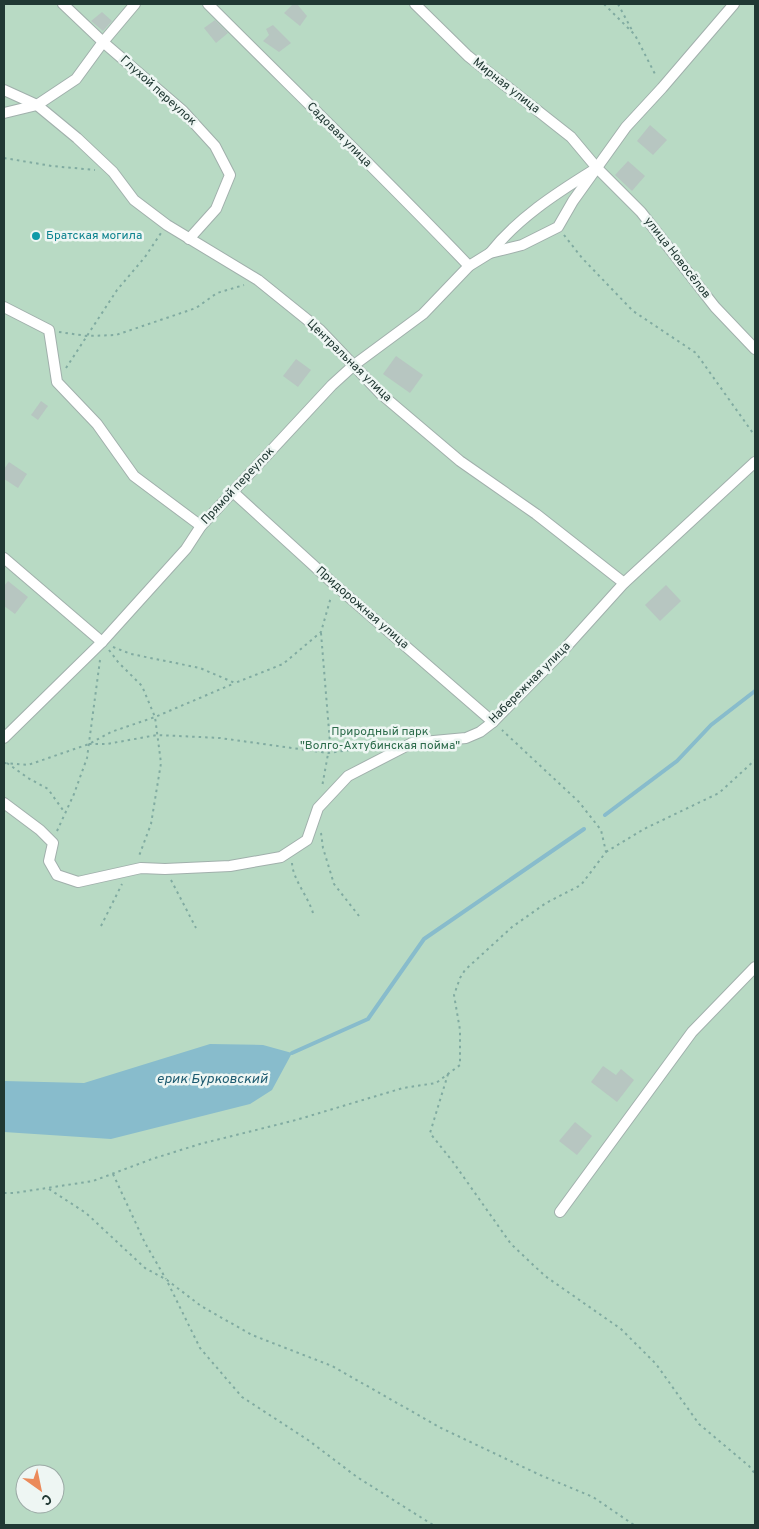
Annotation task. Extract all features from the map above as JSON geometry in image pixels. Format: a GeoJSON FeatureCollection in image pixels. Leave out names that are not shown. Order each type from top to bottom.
{"type":"FeatureCollection","features":[{"type":"Feature","properties":{"kind":"street","name":"Глухой переулок"},"geometry":{"type":"LineString","coordinates":[[63,4],[183,111],[214,146],[230,175],[216,210],[190,239]]}},
{"type":"Feature","properties":{"kind":"street"},"geometry":{"type":"LineString","coordinates":[[4,113],[37,105],[76,79],[135,4]]}},
{"type":"Feature","properties":{"kind":"street","name":"Садовая улица"},"geometry":{"type":"LineString","coordinates":[[208,4],[402,196],[469,266]]}},
{"type":"Feature","properties":{"kind":"street","name":"Мирная улица"},"geometry":{"type":"LineString","coordinates":[[415,4],[468,56],[571,137],[597,168]]}},
{"type":"Feature","properties":{"kind":"street"},"geometry":{"type":"LineString","coordinates":[[558,227],[573,201],[626,127],[734,4]]}},
{"type":"Feature","properties":{"kind":"street","name":"Центральная улица"},"geometry":{"type":"LineString","coordinates":[[4,90],[37,105],[77,138],[113,172],[134,200],[167,225],[258,280],[320,330],[381,394],[460,461],[536,514],[624,583]]}},
{"type":"Feature","properties":{"kind":"street","name":"Прямой переулок"},"geometry":{"type":"LineString","coordinates":[[490,253],[504,235],[552,196],[597,168]]}},
{"type":"Feature","properties":{"kind":"street","name":"улица Новосёлов"},"geometry":{"type":"LineString","coordinates":[[597,168],[642,212],[715,307],[755,349]]}},
{"type":"Feature","properties":{"kind":"street","name":"Прямой переулок"},"geometry":{"type":"LineString","coordinates":[[4,738],[102,642],[186,549],[201,526],[332,385],[354,364],[423,314],[469,266],[490,253],[522,245],[558,227]]}},
{"type":"Feature","properties":{"kind":"street"},"geometry":{"type":"LineString","coordinates":[[4,308],[48,330],[57,382],[97,424],[134,476],[201,526]]}},
{"type":"Feature","properties":{"kind":"street","name":"Набережная улица"},"geometry":{"type":"LineString","coordinates":[[52,842],[50,861],[57,875],[78,882],[141,868],[165,869],[230,866],[282,857],[307,840],[318,808],[348,776],[412,743],[466,738],[480,732],[493,722],[559,655],[624,583],[755,462]]}},
{"type":"Feature","properties":{"kind":"street","name":"Придорожная улица"},"geometry":{"type":"LineString","coordinates":[[233,492],[335,585],[493,722]]}},
{"type":"Feature","properties":{"kind":"street"},"geometry":{"type":"LineString","coordinates":[[4,558],[102,642]]}},
{"type":"Feature","properties":{"kind":"street"},"geometry":{"type":"LineString","coordinates":[[4,803],[40,830],[52,842]]}},
{"type":"Feature","properties":{"kind":"street"},"geometry":{"type":"LineString","coordinates":[[560,1212],[692,1032],[755,967]]}},
{"type":"Feature","properties":{"kind":"path"},"geometry":{"type":"LineString","coordinates":[[604,4],[634,36],[662,88]]}},
{"type":"Feature","properties":{"kind":"path"},"geometry":{"type":"LineString","coordinates":[[618,4],[662,88]]}},
{"type":"Feature","properties":{"kind":"path"},"geometry":{"type":"LineString","coordinates":[[4,158],[52,166],[113,172]]}},
{"type":"Feature","properties":{"kind":"path"},"geometry":{"type":"LineString","coordinates":[[57,382],[117,290],[146,257],[167,225]]}},
{"type":"Feature","properties":{"kind":"path"},"geometry":{"type":"LineString","coordinates":[[558,227],[582,258],[633,310],[696,353],[755,436]]}},
{"type":"Feature","properties":{"kind":"path"},"geometry":{"type":"LineString","coordinates":[[48,330],[87,336],[116,335],[196,308],[217,294],[258,280]]}},
{"type":"Feature","properties":{"kind":"path"},"geometry":{"type":"LineString","coordinates":[[318,808],[330,743],[321,632],[335,585]]}},
{"type":"Feature","properties":{"kind":"path"},"geometry":{"type":"LineString","coordinates":[[5,763],[28,765],[89,744],[111,732],[155,717],[283,664],[321,632]]}},
{"type":"Feature","properties":{"kind":"path"},"geometry":{"type":"LineString","coordinates":[[102,642],[132,654],[200,668],[235,683]]}},
{"type":"Feature","properties":{"kind":"path"},"geometry":{"type":"LineString","coordinates":[[102,642],[118,662],[142,686],[155,717],[162,764],[152,824],[138,857]]}},
{"type":"Feature","properties":{"kind":"path"},"geometry":{"type":"LineString","coordinates":[[52,842],[66,813],[87,758],[102,642]]}},
{"type":"Feature","properties":{"kind":"path"},"geometry":{"type":"LineString","coordinates":[[493,722],[579,802],[601,830],[606,852]]}},
{"type":"Feature","properties":{"kind":"path"},"geometry":{"type":"LineString","coordinates":[[89,744],[107,744],[157,735],[220,738],[328,753],[386,746]]}},
{"type":"Feature","properties":{"kind":"path"},"geometry":{"type":"LineString","coordinates":[[4,1193],[48,1189],[93,1181],[152,1159],[200,1144],[296,1120],[394,1090],[436,1083],[460,1064],[460,1030],[454,995],[465,970],[512,927],[546,903],[581,885],[606,852],[644,829],[719,792],[755,760]]}},
{"type":"Feature","properties":{"kind":"path"},"geometry":{"type":"LineString","coordinates":[[5,763],[48,789],[66,813]]}},
{"type":"Feature","properties":{"kind":"path"},"geometry":{"type":"LineString","coordinates":[[321,828],[323,848],[334,884],[359,916]]}},
{"type":"Feature","properties":{"kind":"path"},"geometry":{"type":"LineString","coordinates":[[300,845],[292,865],[297,880],[310,901],[313,913]]}},
{"type":"Feature","properties":{"kind":"path"},"geometry":{"type":"LineString","coordinates":[[165,869],[196,928]]}},
{"type":"Feature","properties":{"kind":"path"},"geometry":{"type":"LineString","coordinates":[[101,926],[127,872]]}},
{"type":"Feature","properties":{"kind":"path"},"geometry":{"type":"LineString","coordinates":[[448,1074],[430,1133],[511,1244],[546,1276],[629,1337],[656,1364],[699,1424],[749,1466],[755,1474]]}},
{"type":"Feature","properties":{"kind":"path"},"geometry":{"type":"LineString","coordinates":[[113,1174],[145,1243],[167,1280],[200,1348],[242,1397],[308,1440],[356,1477],[433,1525]]}},
{"type":"Feature","properties":{"kind":"path"},"geometry":{"type":"LineString","coordinates":[[48,1189],[86,1213],[145,1268],[167,1280],[201,1306],[252,1335],[332,1366],[441,1428],[540,1475],[593,1497],[634,1525]]}},
{"type":"Feature","properties":{"kind":"green space","name":"Природный парк \"Волго-Ахтубинская пойма\""},"geometry":{"type":"Polygon","coordinates":[[[4,4],[755,4],[755,1525],[4,1525],[4,4]]]}},
{"type":"Feature","properties":{"kind":"water","name":"ерик Бурковский"},"geometry":{"type":"Polygon","coordinates":[[[210,1044],[263,1045],[292,1053],[272,1090],[250,1104],[111,1139],[4,1132],[4,1081],[84,1083],[210,1044]]]}},
{"type":"Feature","properties":{"kind":"building"},"geometry":{"type":"Polygon","coordinates":[[[293,4],[297,4],[307,16],[300,26],[284,13],[293,4]]]}},
{"type":"Feature","properties":{"kind":"building"},"geometry":{"type":"Polygon","coordinates":[[[102,12],[112,21],[103,31],[91,21],[102,12]]]}},
{"type":"Feature","properties":{"kind":"building"},"geometry":{"type":"Polygon","coordinates":[[[215,20],[228,33],[216,43],[204,28],[215,20]]]}},
{"type":"Feature","properties":{"kind":"building"},"geometry":{"type":"Polygon","coordinates":[[[273,25],[291,43],[279,52],[263,41],[269,35],[266,29],[273,25]]]}},
{"type":"Feature","properties":{"kind":"building"},"geometry":{"type":"Polygon","coordinates":[[[650,125],[667,140],[653,155],[637,141],[650,125]]]}},
{"type":"Feature","properties":{"kind":"building"},"geometry":{"type":"Polygon","coordinates":[[[628,161],[645,176],[632,191],[615,175],[628,161]]]}},
{"type":"Feature","properties":{"kind":"building"},"geometry":{"type":"Polygon","coordinates":[[[396,356],[423,375],[410,393],[383,374],[396,356]]]}},
{"type":"Feature","properties":{"kind":"building"},"geometry":{"type":"Polygon","coordinates":[[[296,359],[311,370],[298,387],[283,376],[296,359]]]}},
{"type":"Feature","properties":{"kind":"building"},"geometry":{"type":"Polygon","coordinates":[[[41,401],[48,406],[38,420],[31,415],[41,401]]]}},
{"type":"Feature","properties":{"kind":"building"},"geometry":{"type":"Polygon","coordinates":[[[9,462],[27,474],[18,488],[4,479],[4,469],[9,462]]]}},
{"type":"Feature","properties":{"kind":"building"},"geometry":{"type":"Polygon","coordinates":[[[8,581],[28,597],[15,614],[4,606],[4,586],[8,581]]]}},
{"type":"Feature","properties":{"kind":"building"},"geometry":{"type":"Polygon","coordinates":[[[666,585],[681,601],[660,621],[645,605],[666,585]]]}},
{"type":"Feature","properties":{"kind":"building"},"geometry":{"type":"Polygon","coordinates":[[[603,1066],[616,1075],[621,1069],[634,1080],[617,1102],[591,1082],[603,1066]]]}},
{"type":"Feature","properties":{"kind":"building"},"geometry":{"type":"Polygon","coordinates":[[[575,1122],[592,1136],[577,1155],[559,1141],[575,1122]]]}},
{"type":"Feature","properties":{"kind":"waterway"},"geometry":{"type":"LineString","coordinates":[[605,815],[677,761],[711,725],[755,691]]}},
{"type":"Feature","properties":{"kind":"waterway"},"geometry":{"type":"LineString","coordinates":[[292,1053],[368,1019],[424,939],[584,829]]}},
{"type":"Feature","properties":{"kind":"place","name":"Братская могила"},"geometry":{"type":"Point","coordinates":[36,236]}}]}
